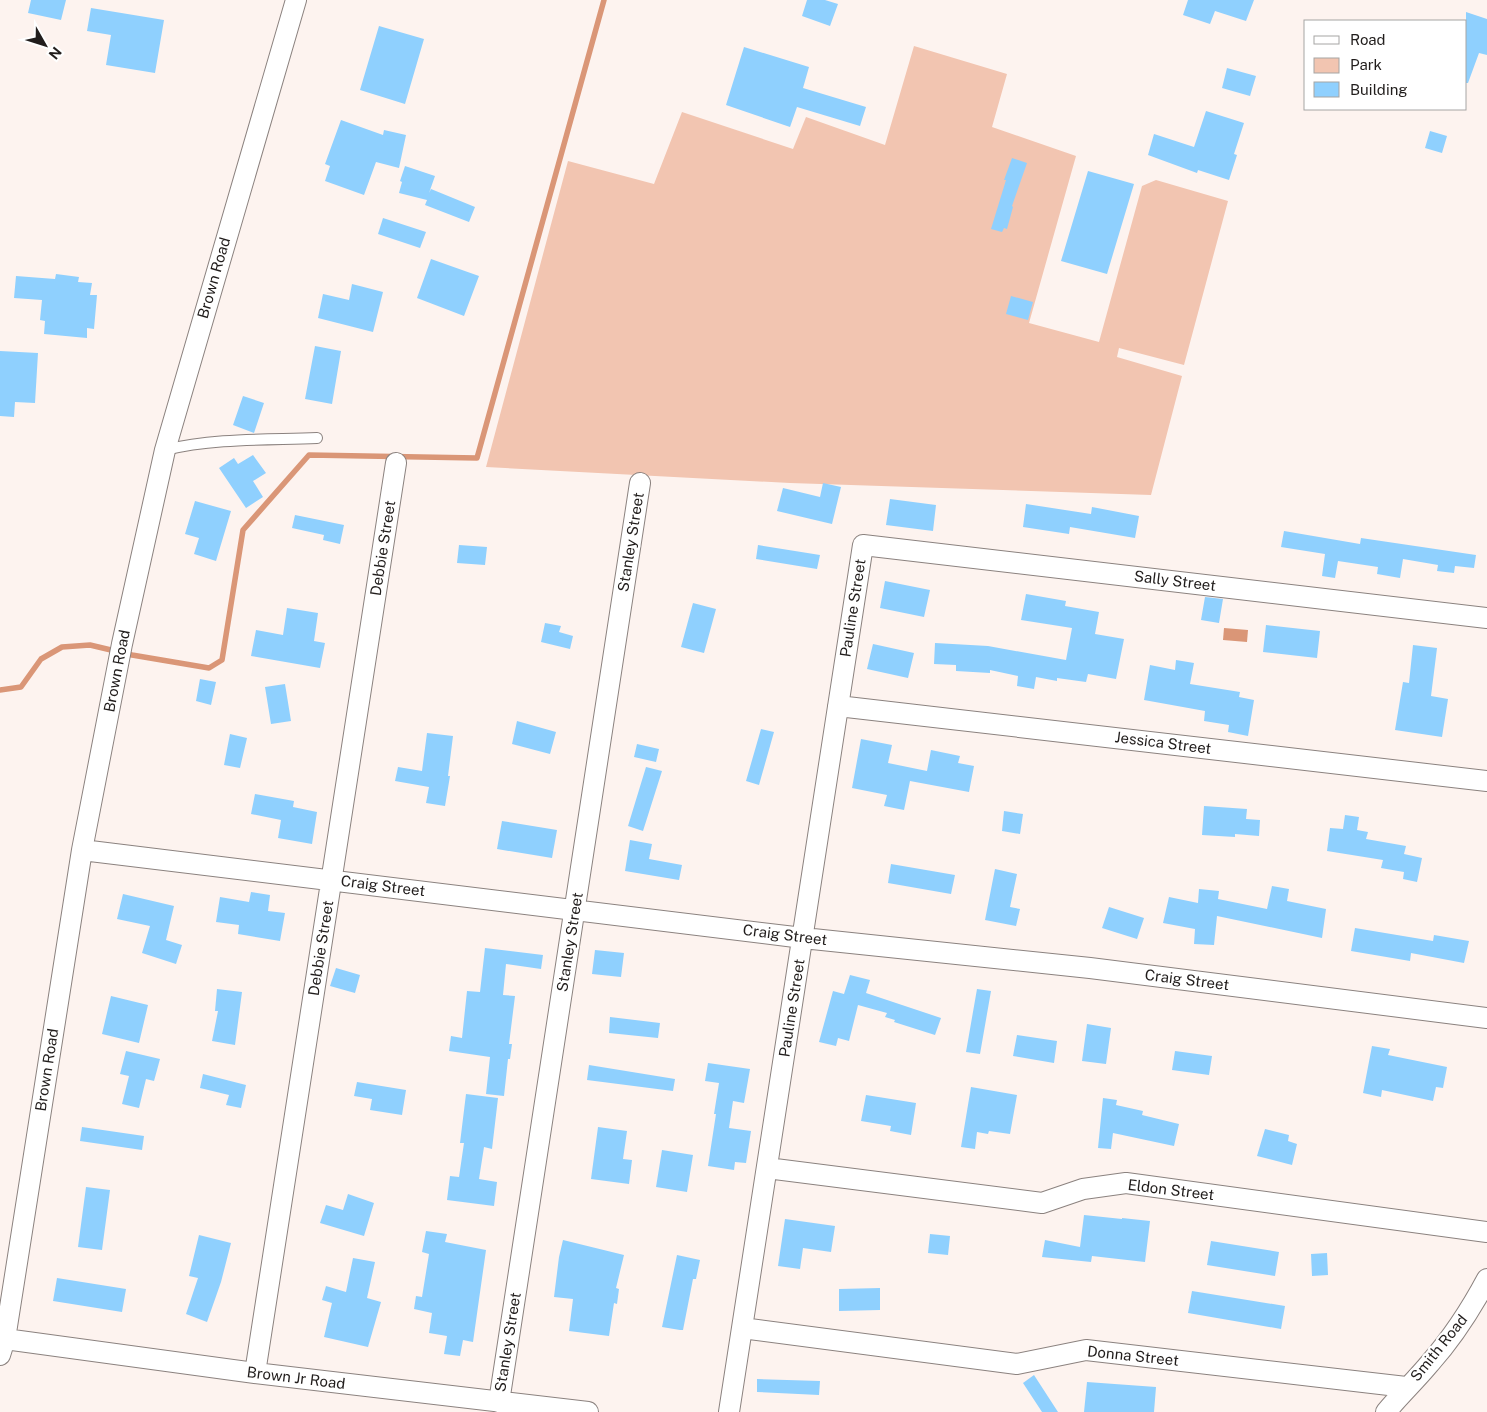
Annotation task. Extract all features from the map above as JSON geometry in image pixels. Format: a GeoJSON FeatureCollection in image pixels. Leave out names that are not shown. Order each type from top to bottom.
{"type":"FeatureCollection","features":[{"type":"Feature","properties":{"kind":"street","name":"Brown Road"},"geometry":{"type":"LineString","coordinates":[[2,1347],[82,850],[120,652],[165,450],[296,0]]}},
{"type":"Feature","properties":{"kind":"street","name":"Debbie Street"},"geometry":{"type":"LineString","coordinates":[[255,1373],[396,463]]}},
{"type":"Feature","properties":{"kind":"street","name":"Stanley Street"},"geometry":{"type":"LineString","coordinates":[[499,1402],[640,483]]}},
{"type":"Feature","properties":{"kind":"street","name":"Sally Street"},"geometry":{"type":"LineString","coordinates":[[863,544],[1487,618]]}},
{"type":"Feature","properties":{"kind":"street","name":"Pauline Street"},"geometry":{"type":"LineString","coordinates":[[729,1412],[863,544]]}},
{"type":"Feature","properties":{"kind":"street","name":"Jessica Street"},"geometry":{"type":"LineString","coordinates":[[838,706],[1487,781]]}},
{"type":"Feature","properties":{"kind":"street","name":"Craig Street"},"geometry":{"type":"LineString","coordinates":[[82,850],[803,938],[1090,968],[1487,1018]]}},
{"type":"Feature","properties":{"kind":"street","name":"Eldon Street"},"geometry":{"type":"LineString","coordinates":[[767,1168],[1042,1203],[1082,1189],[1126,1184],[1487,1232]]}},
{"type":"Feature","properties":{"kind":"street","name":"Smith Road"},"geometry":{"type":"LineString","coordinates":[[1386,1412],[1406,1387],[1430,1364],[1462,1324],[1487,1279]]}},
{"type":"Feature","properties":{"kind":"street","name":"Donna Street"},"geometry":{"type":"LineString","coordinates":[[742,1328],[1018,1364],[1086,1350],[1406,1387]]}},
{"type":"Feature","properties":{"kind":"street","name":"Brown Jr Road"},"geometry":{"type":"LineString","coordinates":[[2,1347],[255,1373],[588,1412]]}},
{"type":"Feature","properties":{"kind":"lane"},"geometry":{"type":"LineString","coordinates":[[165,450],[204,442],[317,438]]}},
{"type":"Feature","properties":{"kind":"green space"},"geometry":{"type":"Polygon","coordinates":[[[914,46],[1007,74],[992,127],[1076,156],[1029,323],[1099,342],[1142,186],[1156,180],[1228,201],[1184,365],[1119,348],[1117,357],[1182,376],[1151,495],[790,483],[486,467],[568,161],[654,184],[682,112],[793,149],[806,117],[885,145],[914,46]]]}},
{"type":"Feature","properties":{"kind":"shaded area"},"geometry":{"type":"Polygon","coordinates":[[[1224,628],[1248,630],[1247,642],[1223,640],[1224,628]]]}},
{"type":"Feature","properties":{"kind":"building"},"geometry":{"type":"Polygon","coordinates":[[[31,0],[66,0],[61,20],[28,13],[31,0]]]}},
{"type":"Feature","properties":{"kind":"building"},"geometry":{"type":"Polygon","coordinates":[[[807,0],[825,0],[838,4],[830,26],[802,16],[807,0]]]}},
{"type":"Feature","properties":{"kind":"building"},"geometry":{"type":"Polygon","coordinates":[[[1188,0],[1254,0],[1246,21],[1215,11],[1210,24],[1183,15],[1188,0]]]}},
{"type":"Feature","properties":{"kind":"building"},"geometry":{"type":"Polygon","coordinates":[[[91,8],[164,20],[155,73],[106,65],[111,35],[87,31],[91,8]]]}},
{"type":"Feature","properties":{"kind":"building"},"geometry":{"type":"Polygon","coordinates":[[[1466,12],[1487,19],[1487,55],[1479,53],[1468,83],[1467,20],[1466,12]]]}},
{"type":"Feature","properties":{"kind":"building"},"geometry":{"type":"Polygon","coordinates":[[[379,26],[424,39],[405,104],[360,90],[379,26]]]}},
{"type":"Feature","properties":{"kind":"building"},"geometry":{"type":"Polygon","coordinates":[[[744,47],[809,67],[803,88],[866,107],[860,126],[797,107],[790,127],[726,105],[744,47]]]}},
{"type":"Feature","properties":{"kind":"building"},"geometry":{"type":"Polygon","coordinates":[[[1227,68],[1256,76],[1250,96],[1222,88],[1227,68]]]}},
{"type":"Feature","properties":{"kind":"building"},"geometry":{"type":"Polygon","coordinates":[[[1206,111],[1244,123],[1234,154],[1237,155],[1229,180],[1198,170],[1197,173],[1148,155],[1154,134],[1194,147],[1206,111]]]}},
{"type":"Feature","properties":{"kind":"building"},"geometry":{"type":"Polygon","coordinates":[[[341,120],[383,135],[384,130],[406,135],[399,168],[376,162],[364,195],[325,181],[330,166],[325,164],[341,120]]]}},
{"type":"Feature","properties":{"kind":"building"},"geometry":{"type":"Polygon","coordinates":[[[1430,131],[1447,136],[1442,153],[1425,148],[1430,131]]]}},
{"type":"Feature","properties":{"kind":"building"},"geometry":{"type":"Polygon","coordinates":[[[1012,158],[1027,163],[1012,206],[1007,229],[1004,228],[1002,232],[991,229],[1012,158]]]}},
{"type":"Feature","properties":{"kind":"building"},"geometry":{"type":"Polygon","coordinates":[[[405,166],[435,176],[429,193],[431,189],[475,207],[469,222],[425,205],[427,200],[399,193],[402,182],[400,181],[405,166]]]}},
{"type":"Feature","properties":{"kind":"building"},"geometry":{"type":"Polygon","coordinates":[[[1088,171],[1134,184],[1107,274],[1061,261],[1088,171]]]}},
{"type":"Feature","properties":{"kind":"building"},"geometry":{"type":"Polygon","coordinates":[[[383,218],[426,232],[420,248],[378,234],[383,218]]]}},
{"type":"Feature","properties":{"kind":"building"},"geometry":{"type":"Polygon","coordinates":[[[431,259],[479,276],[464,316],[417,298],[431,259]]]}},
{"type":"Feature","properties":{"kind":"building"},"geometry":{"type":"Polygon","coordinates":[[[56,274],[79,277],[78,282],[92,283],[90,295],[97,295],[94,329],[87,328],[87,338],[44,334],[45,321],[40,320],[42,300],[14,298],[16,276],[55,279],[56,274]]]}},
{"type":"Feature","properties":{"kind":"building"},"geometry":{"type":"Polygon","coordinates":[[[352,284],[383,292],[373,332],[318,318],[323,294],[349,300],[352,284]]]}},
{"type":"Feature","properties":{"kind":"building"},"geometry":{"type":"Polygon","coordinates":[[[1011,296],[1033,302],[1028,320],[1006,314],[1011,296]]]}},
{"type":"Feature","properties":{"kind":"building"},"geometry":{"type":"Polygon","coordinates":[[[315,346],[341,351],[332,404],[305,399],[315,346]]]}},
{"type":"Feature","properties":{"kind":"building"},"geometry":{"type":"Polygon","coordinates":[[[0,351],[38,353],[35,403],[15,402],[14,417],[0,416],[0,351]]]}},
{"type":"Feature","properties":{"kind":"building"},"geometry":{"type":"Polygon","coordinates":[[[243,396],[264,403],[254,433],[233,425],[243,396]]]}},
{"type":"Feature","properties":{"kind":"building"},"geometry":{"type":"Polygon","coordinates":[[[253,455],[266,473],[253,481],[263,497],[246,508],[219,468],[234,458],[238,464],[253,455]]]}},
{"type":"Feature","properties":{"kind":"building"},"geometry":{"type":"Polygon","coordinates":[[[823,483],[841,487],[832,524],[777,511],[783,488],[820,497],[823,483]]]}},
{"type":"Feature","properties":{"kind":"building"},"geometry":{"type":"Polygon","coordinates":[[[890,499],[936,505],[933,531],[886,525],[890,499]]]}},
{"type":"Feature","properties":{"kind":"building"},"geometry":{"type":"Polygon","coordinates":[[[195,501],[231,511],[216,561],[194,554],[199,538],[185,534],[195,501]]]}},
{"type":"Feature","properties":{"kind":"building"},"geometry":{"type":"Polygon","coordinates":[[[1026,504],[1091,514],[1092,507],[1139,516],[1135,538],[1070,527],[1069,534],[1023,527],[1026,504]]]}},
{"type":"Feature","properties":{"kind":"building"},"geometry":{"type":"Polygon","coordinates":[[[295,515],[344,525],[340,544],[323,540],[324,535],[292,528],[295,515]]]}},
{"type":"Feature","properties":{"kind":"building"},"geometry":{"type":"Polygon","coordinates":[[[1284,531],[1360,544],[1361,538],[1476,555],[1474,568],[1455,566],[1454,573],[1437,571],[1438,565],[1403,559],[1400,578],[1377,574],[1378,567],[1338,561],[1335,578],[1322,576],[1325,554],[1281,547],[1284,531]]]}},
{"type":"Feature","properties":{"kind":"building"},"geometry":{"type":"Polygon","coordinates":[[[459,545],[487,547],[485,565],[457,563],[459,545]]]}},
{"type":"Feature","properties":{"kind":"building"},"geometry":{"type":"Polygon","coordinates":[[[758,545],[820,555],[817,569],[756,559],[758,545]]]}},
{"type":"Feature","properties":{"kind":"building"},"geometry":{"type":"Polygon","coordinates":[[[885,581],[930,590],[924,617],[880,608],[885,581]]]}},
{"type":"Feature","properties":{"kind":"building"},"geometry":{"type":"Polygon","coordinates":[[[1026,594],[1066,601],[1065,606],[1099,612],[1095,634],[1124,639],[1116,679],[1088,674],[1086,682],[1057,678],[1057,681],[1036,677],[1034,689],[1017,686],[1018,676],[990,670],[990,673],[956,671],[956,665],[934,664],[935,643],[988,646],[1066,660],[1072,628],[1021,620],[1026,594]]]}},
{"type":"Feature","properties":{"kind":"building"},"geometry":{"type":"Polygon","coordinates":[[[1205,597],[1223,599],[1219,623],[1201,620],[1205,597]]]}},
{"type":"Feature","properties":{"kind":"building"},"geometry":{"type":"Polygon","coordinates":[[[693,603],[716,609],[704,653],[681,647],[693,603]]]}},
{"type":"Feature","properties":{"kind":"building"},"geometry":{"type":"Polygon","coordinates":[[[287,608],[318,613],[314,641],[325,643],[320,668],[251,656],[256,630],[283,635],[287,608]]]}},
{"type":"Feature","properties":{"kind":"building"},"geometry":{"type":"Polygon","coordinates":[[[545,623],[561,626],[559,632],[573,636],[570,649],[541,642],[545,623]]]}},
{"type":"Feature","properties":{"kind":"building"},"geometry":{"type":"Polygon","coordinates":[[[1266,625],[1320,631],[1317,658],[1263,652],[1266,625]]]}},
{"type":"Feature","properties":{"kind":"building"},"geometry":{"type":"Polygon","coordinates":[[[873,644],[914,653],[908,678],[867,669],[873,644]]]}},
{"type":"Feature","properties":{"kind":"building"},"geometry":{"type":"Polygon","coordinates":[[[1413,645],[1437,648],[1431,696],[1448,699],[1442,737],[1395,730],[1403,682],[1409,683],[1413,645]]]}},
{"type":"Feature","properties":{"kind":"building"},"geometry":{"type":"Polygon","coordinates":[[[1176,660],[1194,663],[1190,684],[1240,692],[1239,697],[1254,700],[1248,736],[1228,732],[1229,725],[1204,721],[1205,711],[1144,700],[1150,665],[1175,670],[1176,660]]]}},
{"type":"Feature","properties":{"kind":"building"},"geometry":{"type":"Polygon","coordinates":[[[200,679],[216,682],[211,705],[196,701],[200,679]]]}},
{"type":"Feature","properties":{"kind":"building"},"geometry":{"type":"Polygon","coordinates":[[[285,684],[291,721],[271,724],[265,687],[285,684]]]}},
{"type":"Feature","properties":{"kind":"building"},"geometry":{"type":"Polygon","coordinates":[[[517,721],[556,732],[550,754],[512,744],[517,721]]]}},
{"type":"Feature","properties":{"kind":"building"},"geometry":{"type":"Polygon","coordinates":[[[761,729],[774,732],[759,785],[746,781],[761,729]]]}},
{"type":"Feature","properties":{"kind":"building"},"geometry":{"type":"Polygon","coordinates":[[[427,733],[453,736],[448,776],[450,776],[445,806],[426,803],[429,787],[395,781],[398,767],[422,771],[427,733]]]}},
{"type":"Feature","properties":{"kind":"building"},"geometry":{"type":"Polygon","coordinates":[[[230,734],[247,738],[240,768],[224,765],[230,734]]]}},
{"type":"Feature","properties":{"kind":"building"},"geometry":{"type":"Polygon","coordinates":[[[861,739],[892,745],[888,763],[927,771],[931,750],[960,756],[958,763],[974,766],[969,792],[910,781],[904,810],[884,806],[887,795],[852,788],[861,739]]]}},
{"type":"Feature","properties":{"kind":"building"},"geometry":{"type":"Polygon","coordinates":[[[637,744],[659,749],[656,762],[634,757],[637,744]]]}},
{"type":"Feature","properties":{"kind":"building"},"geometry":{"type":"Polygon","coordinates":[[[646,767],[662,771],[643,831],[628,826],[646,767]]]}},
{"type":"Feature","properties":{"kind":"building"},"geometry":{"type":"Polygon","coordinates":[[[255,794],[294,801],[293,807],[317,812],[312,844],[278,838],[281,820],[251,814],[255,794]]]}},
{"type":"Feature","properties":{"kind":"building"},"geometry":{"type":"Polygon","coordinates":[[[1204,806],[1247,809],[1246,819],[1260,820],[1259,836],[1235,834],[1235,837],[1202,835],[1204,806]]]}},
{"type":"Feature","properties":{"kind":"building"},"geometry":{"type":"Polygon","coordinates":[[[1004,811],[1023,814],[1020,834],[1002,831],[1004,811]]]}},
{"type":"Feature","properties":{"kind":"building"},"geometry":{"type":"Polygon","coordinates":[[[1345,815],[1359,817],[1357,830],[1368,832],[1366,839],[1406,846],[1404,854],[1422,858],[1417,882],[1403,879],[1404,872],[1381,868],[1383,860],[1327,851],[1330,828],[1343,829],[1345,815]]]}},
{"type":"Feature","properties":{"kind":"building"},"geometry":{"type":"Polygon","coordinates":[[[502,821],[557,830],[552,858],[497,849],[502,821]]]}},
{"type":"Feature","properties":{"kind":"building"},"geometry":{"type":"Polygon","coordinates":[[[630,840],[652,844],[649,859],[682,865],[679,880],[625,871],[630,840]]]}},
{"type":"Feature","properties":{"kind":"building"},"geometry":{"type":"Polygon","coordinates":[[[891,864],[955,875],[951,894],[888,883],[891,864]]]}},
{"type":"Feature","properties":{"kind":"building"},"geometry":{"type":"Polygon","coordinates":[[[995,869],[1017,874],[1010,907],[1020,909],[1016,926],[985,920],[995,869]]]}},
{"type":"Feature","properties":{"kind":"building"},"geometry":{"type":"Polygon","coordinates":[[[1272,886],[1289,889],[1287,901],[1326,909],[1322,938],[1217,916],[1214,945],[1194,944],[1195,929],[1163,923],[1169,897],[1198,903],[1199,889],[1219,891],[1218,899],[1267,909],[1272,886]]]}},
{"type":"Feature","properties":{"kind":"building"},"geometry":{"type":"Polygon","coordinates":[[[251,892],[270,895],[268,911],[285,913],[280,941],[238,934],[239,925],[216,922],[220,897],[249,902],[251,892]]]}},
{"type":"Feature","properties":{"kind":"building"},"geometry":{"type":"Polygon","coordinates":[[[123,894],[174,906],[166,940],[182,945],[176,964],[142,953],[150,926],[117,919],[123,894]]]}},
{"type":"Feature","properties":{"kind":"building"},"geometry":{"type":"Polygon","coordinates":[[[1109,907],[1144,918],[1137,939],[1102,928],[1109,907]]]}},
{"type":"Feature","properties":{"kind":"building"},"geometry":{"type":"Polygon","coordinates":[[[1355,928],[1433,941],[1434,935],[1469,941],[1464,963],[1411,953],[1410,961],[1351,951],[1355,928]]]}},
{"type":"Feature","properties":{"kind":"building"},"geometry":{"type":"Polygon","coordinates":[[[485,948],[543,955],[541,969],[506,964],[503,995],[515,996],[509,1044],[512,1044],[510,1059],[508,1059],[504,1096],[486,1094],[490,1057],[449,1051],[451,1036],[462,1038],[467,991],[480,992],[485,948]]]}},
{"type":"Feature","properties":{"kind":"building"},"geometry":{"type":"Polygon","coordinates":[[[595,950],[624,953],[621,977],[592,974],[595,950]]]}},
{"type":"Feature","properties":{"kind":"building"},"geometry":{"type":"Polygon","coordinates":[[[336,968],[360,975],[355,993],[330,986],[336,968]]]}},
{"type":"Feature","properties":{"kind":"building"},"geometry":{"type":"Polygon","coordinates":[[[850,975],[870,980],[866,993],[941,1018],[935,1035],[894,1022],[895,1020],[885,1017],[887,1013],[858,1005],[849,1041],[838,1038],[836,1046],[819,1042],[833,991],[844,994],[850,975]]]}},
{"type":"Feature","properties":{"kind":"building"},"geometry":{"type":"Polygon","coordinates":[[[217,989],[242,992],[235,1045],[212,1041],[218,1011],[215,1011],[217,989]]]}},
{"type":"Feature","properties":{"kind":"building"},"geometry":{"type":"Polygon","coordinates":[[[977,989],[991,991],[980,1054],[966,1052],[977,989]]]}},
{"type":"Feature","properties":{"kind":"building"},"geometry":{"type":"Polygon","coordinates":[[[111,996],[148,1005],[139,1043],[102,1034],[111,996]]]}},
{"type":"Feature","properties":{"kind":"building"},"geometry":{"type":"Polygon","coordinates":[[[610,1017],[660,1023],[658,1038],[609,1033],[610,1017]]]}},
{"type":"Feature","properties":{"kind":"building"},"geometry":{"type":"Polygon","coordinates":[[[1087,1024],[1111,1028],[1106,1064],[1082,1061],[1087,1024]]]}},
{"type":"Feature","properties":{"kind":"building"},"geometry":{"type":"Polygon","coordinates":[[[1017,1035],[1057,1041],[1054,1063],[1013,1056],[1017,1035]]]}},
{"type":"Feature","properties":{"kind":"building"},"geometry":{"type":"Polygon","coordinates":[[[1372,1046],[1390,1049],[1388,1055],[1447,1067],[1443,1088],[1436,1087],[1433,1101],[1382,1090],[1381,1097],[1363,1093],[1372,1046]]]}},
{"type":"Feature","properties":{"kind":"building"},"geometry":{"type":"Polygon","coordinates":[[[126,1051],[160,1059],[154,1081],[146,1079],[139,1108],[122,1104],[129,1076],[120,1074],[126,1051]]]}},
{"type":"Feature","properties":{"kind":"building"},"geometry":{"type":"Polygon","coordinates":[[[1175,1051],[1212,1056],[1209,1075],[1172,1070],[1175,1051]]]}},
{"type":"Feature","properties":{"kind":"building"},"geometry":{"type":"Polygon","coordinates":[[[708,1063],[750,1069],[744,1103],[733,1101],[729,1128],[751,1131],[746,1163],[735,1162],[734,1170],[708,1166],[719,1083],[705,1081],[708,1063]]]}},
{"type":"Feature","properties":{"kind":"building"},"geometry":{"type":"Polygon","coordinates":[[[589,1065],[675,1079],[673,1091],[587,1080],[589,1065]]]}},
{"type":"Feature","properties":{"kind":"building"},"geometry":{"type":"Polygon","coordinates":[[[203,1074],[246,1085],[241,1108],[226,1105],[229,1095],[200,1088],[203,1074]]]}},
{"type":"Feature","properties":{"kind":"building"},"geometry":{"type":"Polygon","coordinates":[[[357,1082],[406,1090],[402,1115],[370,1110],[372,1099],[354,1096],[357,1082]]]}},
{"type":"Feature","properties":{"kind":"building"},"geometry":{"type":"Polygon","coordinates":[[[971,1087],[1017,1095],[1010,1134],[989,1131],[988,1134],[977,1132],[975,1149],[961,1147],[971,1087]]]}},
{"type":"Feature","properties":{"kind":"building"},"geometry":{"type":"Polygon","coordinates":[[[466,1094],[498,1098],[492,1149],[484,1147],[479,1179],[497,1182],[494,1206],[447,1200],[450,1176],[459,1177],[464,1143],[460,1143],[466,1094]]]}},
{"type":"Feature","properties":{"kind":"building"},"geometry":{"type":"Polygon","coordinates":[[[866,1095],[916,1103],[911,1135],[890,1131],[891,1126],[861,1121],[866,1095]]]}},
{"type":"Feature","properties":{"kind":"building"},"geometry":{"type":"Polygon","coordinates":[[[1103,1098],[1117,1100],[1116,1105],[1143,1111],[1142,1115],[1179,1124],[1174,1146],[1113,1133],[1111,1149],[1098,1148],[1103,1098]]]}},
{"type":"Feature","properties":{"kind":"building"},"geometry":{"type":"Polygon","coordinates":[[[82,1127],[144,1136],[142,1150],[80,1141],[82,1127]]]}},
{"type":"Feature","properties":{"kind":"building"},"geometry":{"type":"Polygon","coordinates":[[[598,1127],[627,1131],[623,1159],[632,1160],[629,1184],[591,1179],[598,1127]]]}},
{"type":"Feature","properties":{"kind":"building"},"geometry":{"type":"Polygon","coordinates":[[[1265,1129],[1289,1135],[1288,1141],[1297,1144],[1292,1165],[1257,1156],[1265,1129]]]}},
{"type":"Feature","properties":{"kind":"building"},"geometry":{"type":"Polygon","coordinates":[[[662,1150],[693,1155],[687,1192],[656,1187],[662,1150]]]}},
{"type":"Feature","properties":{"kind":"building"},"geometry":{"type":"Polygon","coordinates":[[[86,1187],[110,1190],[102,1250],[78,1247],[86,1187]]]}},
{"type":"Feature","properties":{"kind":"building"},"geometry":{"type":"Polygon","coordinates":[[[348,1194],[374,1203],[364,1236],[320,1223],[326,1205],[343,1210],[348,1194]]]}},
{"type":"Feature","properties":{"kind":"building"},"geometry":{"type":"Polygon","coordinates":[[[1084,1215],[1150,1221],[1145,1262],[1092,1256],[1091,1262],[1042,1257],[1045,1240],[1080,1247],[1084,1215]]]}},
{"type":"Feature","properties":{"kind":"building"},"geometry":{"type":"Polygon","coordinates":[[[785,1219],[835,1226],[831,1252],[803,1248],[800,1269],[778,1266],[785,1219]]]}},
{"type":"Feature","properties":{"kind":"building"},"geometry":{"type":"Polygon","coordinates":[[[426,1231],[447,1234],[445,1242],[486,1250],[473,1342],[463,1340],[460,1356],[444,1354],[447,1336],[429,1333],[432,1313],[414,1309],[416,1296],[422,1297],[429,1254],[422,1252],[426,1231]]]}},
{"type":"Feature","properties":{"kind":"building"},"geometry":{"type":"Polygon","coordinates":[[[930,1234],[950,1236],[948,1255],[928,1253],[930,1234]]]}},
{"type":"Feature","properties":{"kind":"building"},"geometry":{"type":"Polygon","coordinates":[[[199,1235],[231,1243],[221,1282],[207,1322],[186,1314],[198,1278],[189,1276],[199,1235]]]}},
{"type":"Feature","properties":{"kind":"building"},"geometry":{"type":"Polygon","coordinates":[[[563,1240],[624,1255],[616,1288],[619,1289],[617,1304],[614,1303],[609,1336],[569,1331],[573,1299],[554,1297],[563,1240]]]}},
{"type":"Feature","properties":{"kind":"building"},"geometry":{"type":"Polygon","coordinates":[[[1211,1241],[1279,1252],[1275,1276],[1207,1265],[1211,1241]]]}},
{"type":"Feature","properties":{"kind":"building"},"geometry":{"type":"Polygon","coordinates":[[[1327,1253],[1328,1275],[1312,1276],[1311,1254],[1327,1253]]]}},
{"type":"Feature","properties":{"kind":"building"},"geometry":{"type":"Polygon","coordinates":[[[677,1255],[700,1260],[696,1279],[693,1279],[683,1330],[662,1327],[677,1255]]]}},
{"type":"Feature","properties":{"kind":"building"},"geometry":{"type":"Polygon","coordinates":[[[353,1258],[375,1262],[367,1298],[381,1302],[368,1347],[324,1337],[332,1303],[322,1300],[326,1286],[346,1292],[353,1258]]]}},
{"type":"Feature","properties":{"kind":"building"},"geometry":{"type":"Polygon","coordinates":[[[57,1278],[126,1289],[122,1312],[53,1301],[57,1278]]]}},
{"type":"Feature","properties":{"kind":"building"},"geometry":{"type":"Polygon","coordinates":[[[880,1288],[880,1310],[839,1311],[839,1289],[880,1288]]]}},
{"type":"Feature","properties":{"kind":"building"},"geometry":{"type":"Polygon","coordinates":[[[1192,1291],[1285,1306],[1281,1329],[1188,1313],[1192,1291]]]}},
{"type":"Feature","properties":{"kind":"building"},"geometry":{"type":"Polygon","coordinates":[[[1034,1375],[1058,1412],[1042,1412],[1023,1383],[1034,1375]]]}},
{"type":"Feature","properties":{"kind":"building"},"geometry":{"type":"Polygon","coordinates":[[[757,1379],[820,1381],[819,1395],[757,1392],[757,1379]]]}},
{"type":"Feature","properties":{"kind":"building"},"geometry":{"type":"Polygon","coordinates":[[[1087,1382],[1156,1387],[1154,1412],[1084,1412],[1087,1382]]]}},
{"type":"Feature","properties":{"kind":"waterway"},"geometry":{"type":"LineString","coordinates":[[0,690],[21,687],[41,659],[62,647],[90,645],[132,655],[209,668],[222,660],[243,530],[309,455],[477,458],[604,0]]}}]}
